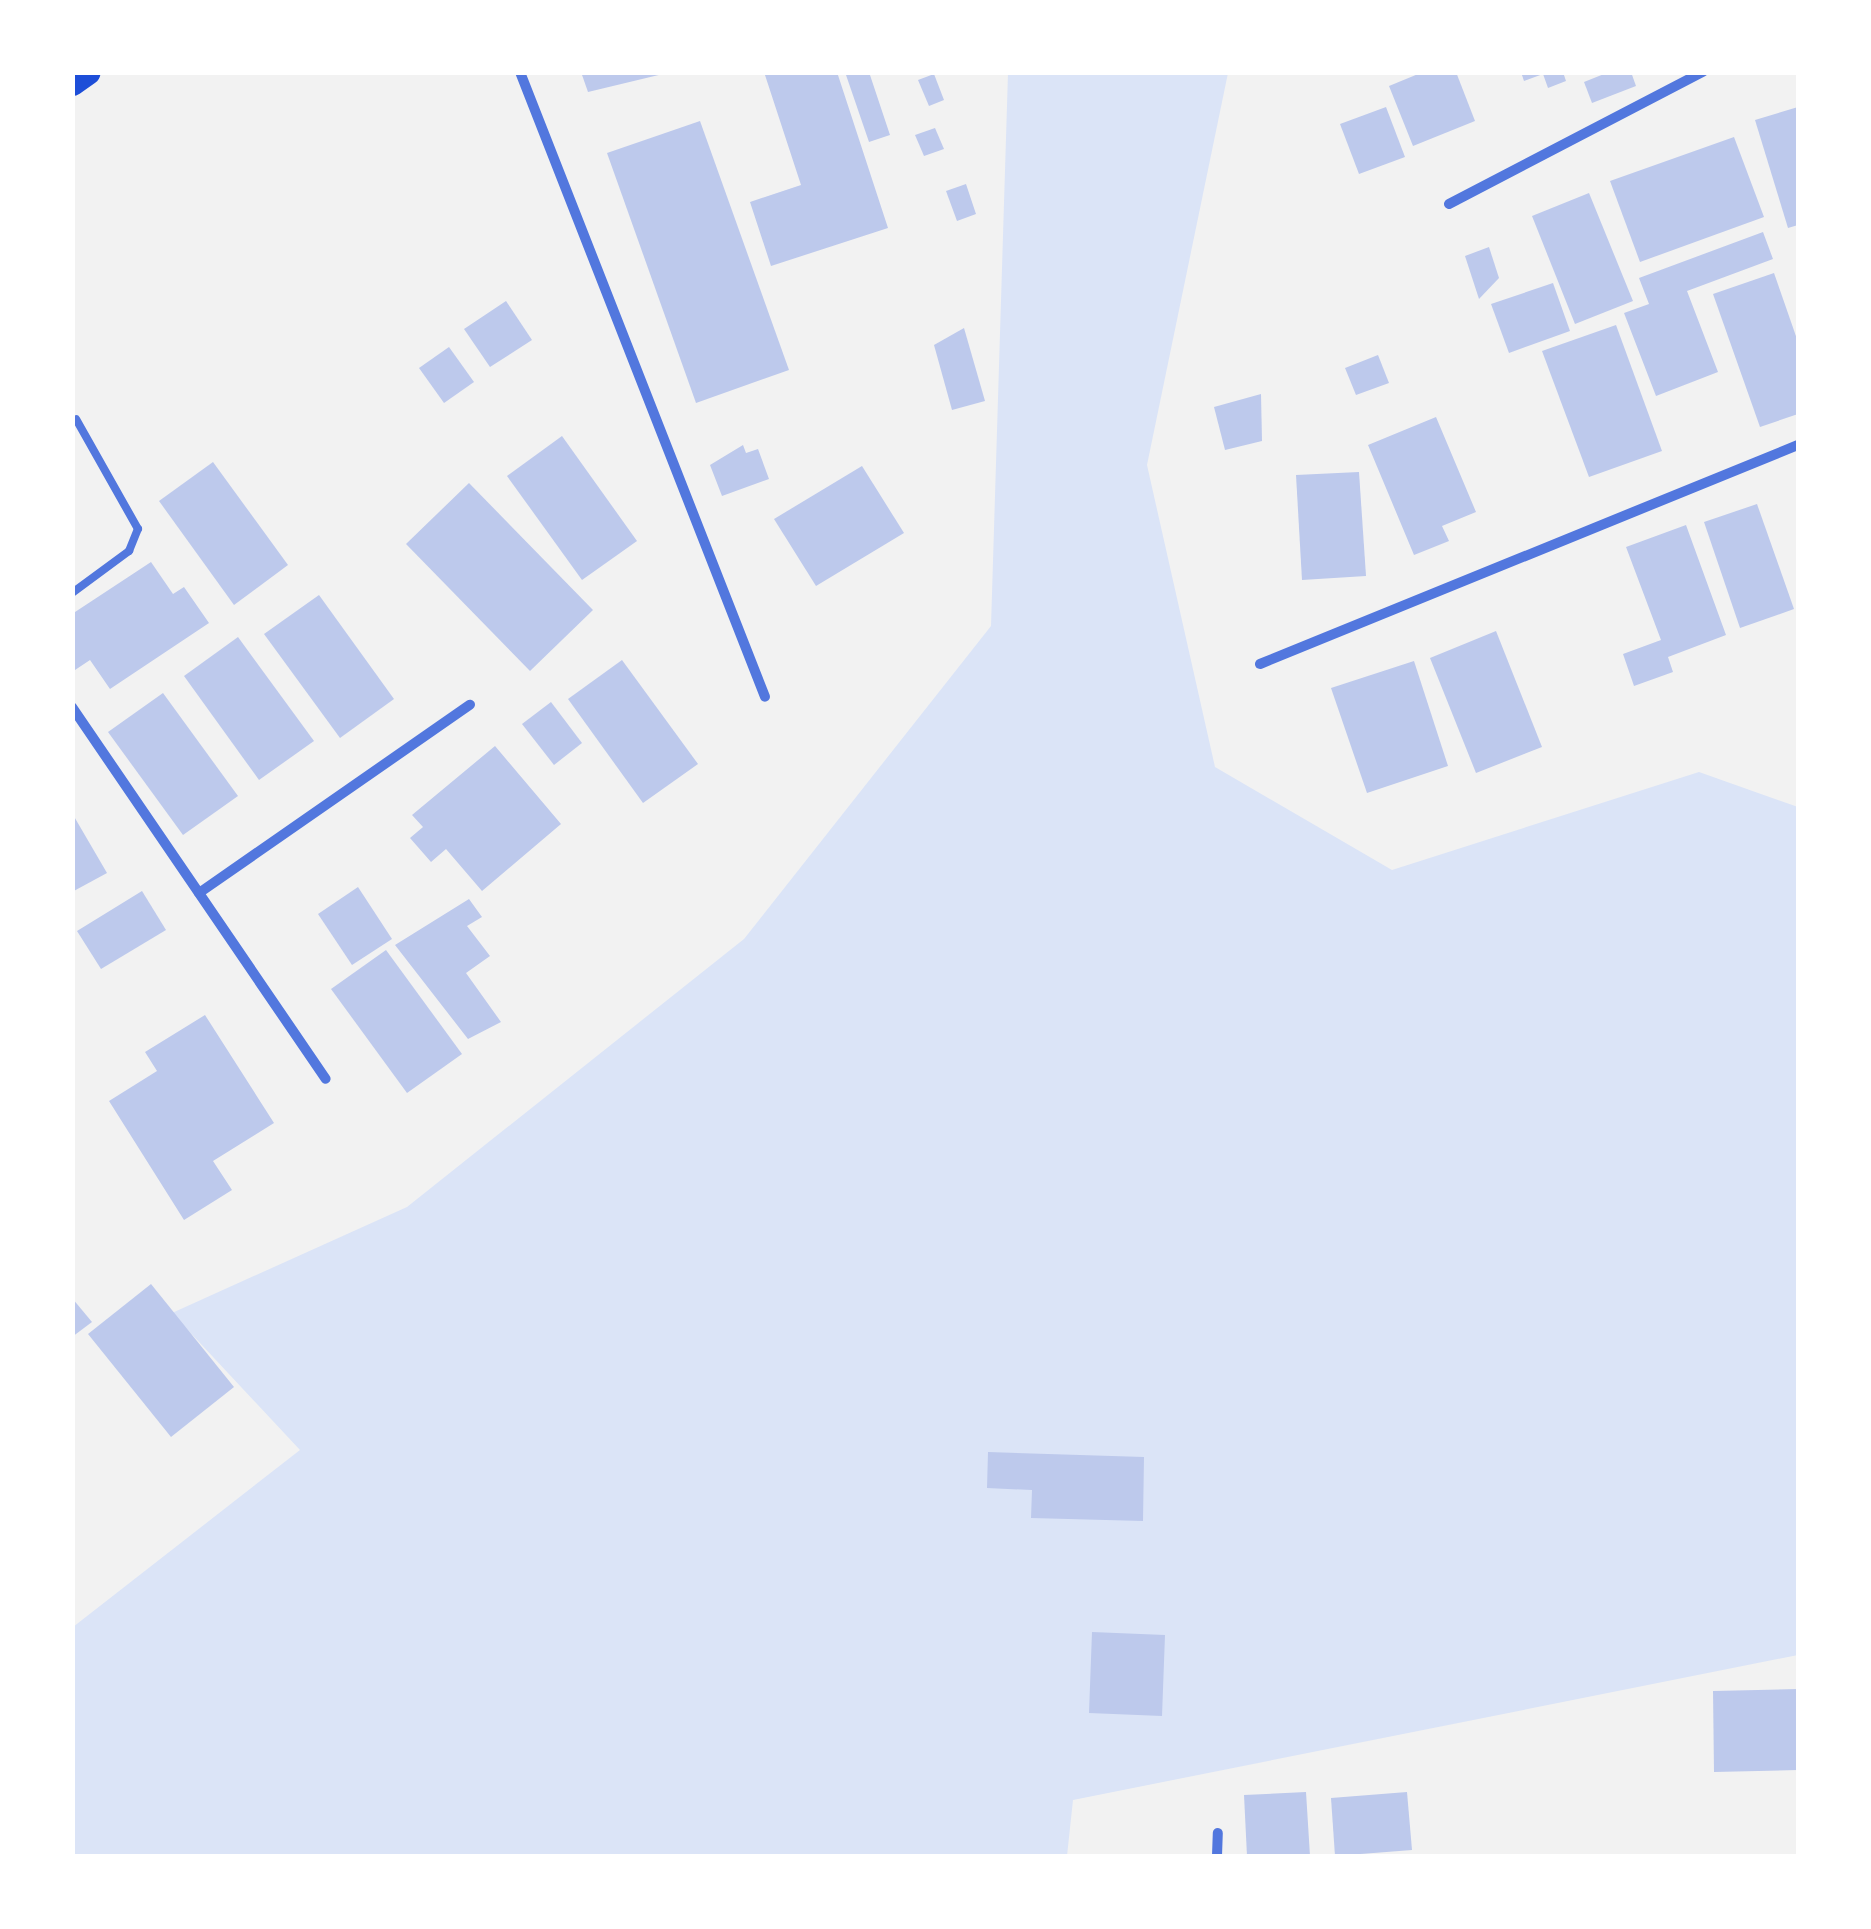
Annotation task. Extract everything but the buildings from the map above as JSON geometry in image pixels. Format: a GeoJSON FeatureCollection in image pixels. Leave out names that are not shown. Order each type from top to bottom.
{"type":"FeatureCollection","features":[{"type":"Feature","properties":{"kind":"main road"},"geometry":{"type":"LineString","coordinates":[[72,83],[88,72]]}},
{"type":"Feature","properties":{"kind":"street"},"geometry":{"type":"LineString","coordinates":[[520,72],[766,698]]}},
{"type":"Feature","properties":{"kind":"street"},"geometry":{"type":"LineString","coordinates":[[1449,204],[1704,72]]}},
{"type":"Feature","properties":{"kind":"street"},"geometry":{"type":"LineString","coordinates":[[1260,664],[1798,445]]}},
{"type":"Feature","properties":{"kind":"street"},"geometry":{"type":"LineString","coordinates":[[199,893],[470,705]]}},
{"type":"Feature","properties":{"kind":"street"},"geometry":{"type":"LineString","coordinates":[[72,707],[326,1079]]}},
{"type":"Feature","properties":{"kind":"street"},"geometry":{"type":"LineString","coordinates":[[1217,1856],[1218,1833]]}},
{"type":"Feature","properties":{"kind":"lane"},"geometry":{"type":"LineString","coordinates":[[72,592],[128,551],[138,528],[76,419]]}},
{"type":"Feature","properties":{"kind":"shaded area"},"geometry":{"type":"Polygon","coordinates":[[[1008,73],[1228,73],[1147,465],[1215,767],[1392,870],[1699,772],[1798,807],[1798,1655],[1073,1800],[1067,1856],[73,1856],[73,1627],[300,1450],[172,1313],[407,1207],[744,939],[991,626],[1008,73]]]}}]}
